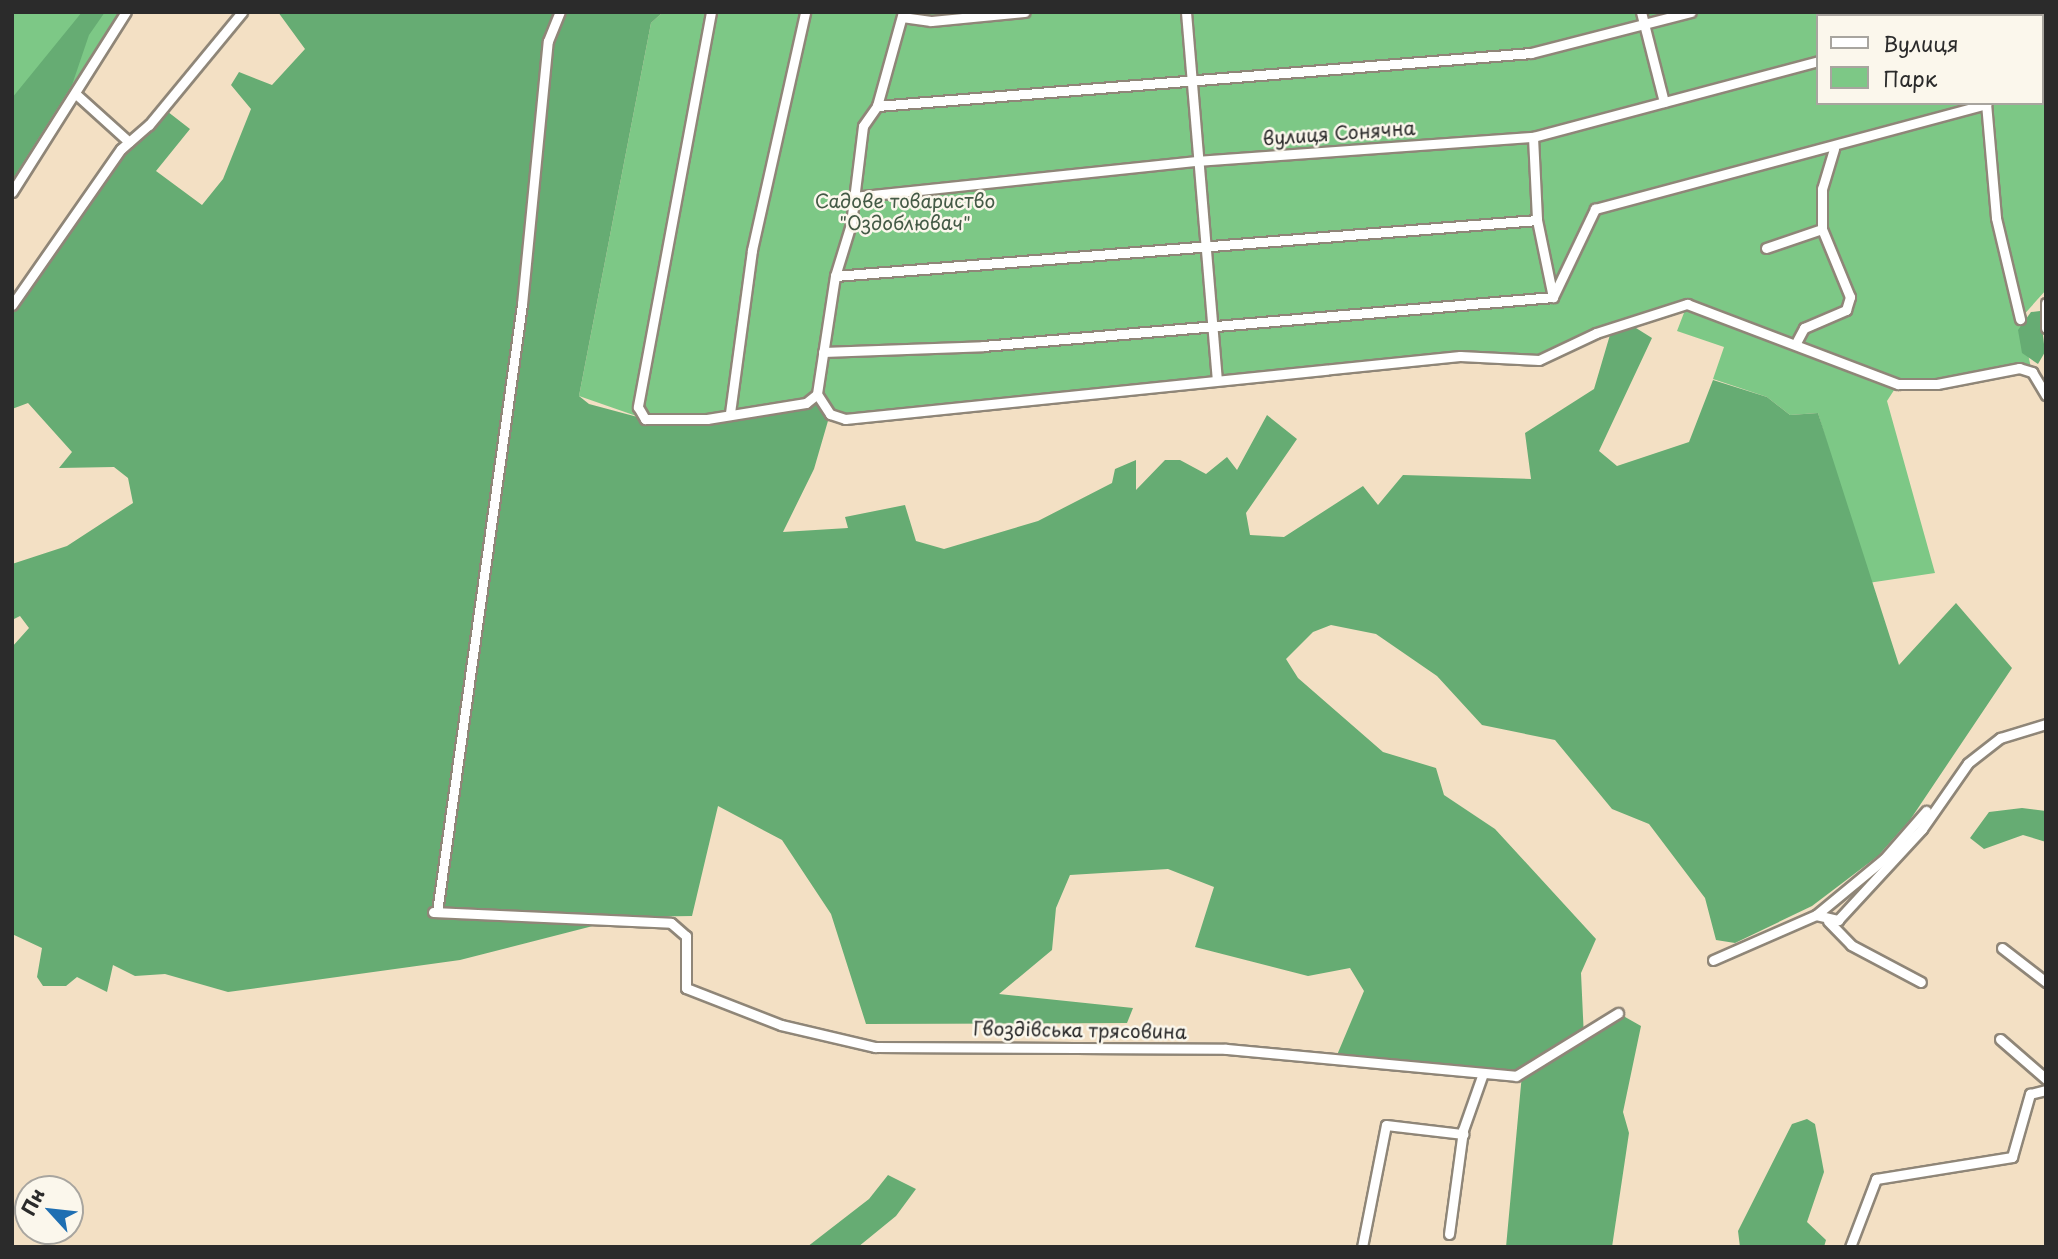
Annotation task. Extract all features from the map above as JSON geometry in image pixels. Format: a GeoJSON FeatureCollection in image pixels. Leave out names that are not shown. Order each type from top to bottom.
{"type":"FeatureCollection","features":[{"type":"Feature","properties":{"kind":"street"},"geometry":{"type":"LineString","coordinates":[[12,192],[78,95],[126,12]]}},
{"type":"Feature","properties":{"kind":"street"},"geometry":{"type":"LineString","coordinates":[[12,305],[129,142],[242,12]]}},
{"type":"Feature","properties":{"kind":"street","name":"Гвоздівська трясовина"},"geometry":{"type":"LineString","coordinates":[[560,12],[548,41],[522,304],[435,912],[671,923],[686,936],[686,988],[781,1025],[875,1047],[1239,1050],[1337,1055],[1482,1076],[1516,1076],[1618,1013]]}},
{"type":"Feature","properties":{"kind":"street"},"geometry":{"type":"LineString","coordinates":[[711,12],[638,407],[645,419],[775,410],[817,394]]}},
{"type":"Feature","properties":{"kind":"street"},"geometry":{"type":"LineString","coordinates":[[730,413],[752,250],[804,12]]}},
{"type":"Feature","properties":{"kind":"street"},"geometry":{"type":"LineString","coordinates":[[1025,12],[931,21],[903,14],[877,106],[863,126],[853,197],[835,276],[817,394],[830,414],[845,419],[1460,356],[1539,360],[1596,333],[1687,304],[1797,341],[1898,384],[1937,384],[2025,368],[2046,395]]}},
{"type":"Feature","properties":{"kind":"street"},"geometry":{"type":"LineString","coordinates":[[1186,12],[1210,328],[1217,379]]}},
{"type":"Feature","properties":{"kind":"street"},"geometry":{"type":"LineString","coordinates":[[1642,12],[1664,102]]}},
{"type":"Feature","properties":{"kind":"street"},"geometry":{"type":"LineString","coordinates":[[877,106],[1531,53],[1691,12]]}},
{"type":"Feature","properties":{"kind":"street","name":"вулиця Сонячна"},"geometry":{"type":"LineString","coordinates":[[853,197],[1198,161],[1533,137],[1816,62]]}},
{"type":"Feature","properties":{"kind":"street"},"geometry":{"type":"LineString","coordinates":[[78,95],[129,142]]}},
{"type":"Feature","properties":{"kind":"street"},"geometry":{"type":"LineString","coordinates":[[1553,298],[1595,209],[1834,149],[1979,105]]}},
{"type":"Feature","properties":{"kind":"street"},"geometry":{"type":"LineString","coordinates":[[1986,105],[1996,218],[2020,319]]}},
{"type":"Feature","properties":{"kind":"street"},"geometry":{"type":"LineString","coordinates":[[1533,137],[1537,220],[1553,298]]}},
{"type":"Feature","properties":{"kind":"street"},"geometry":{"type":"LineString","coordinates":[[1797,341],[1804,328],[1846,310],[1850,297],[1822,229],[1822,189],[1834,149]]}},
{"type":"Feature","properties":{"kind":"street"},"geometry":{"type":"LineString","coordinates":[[835,276],[1537,220]]}},
{"type":"Feature","properties":{"kind":"street"},"geometry":{"type":"LineString","coordinates":[[1766,247],[1822,229]]}},
{"type":"Feature","properties":{"kind":"street"},"geometry":{"type":"LineString","coordinates":[[823,352],[1210,328],[1553,298]]}},
{"type":"Feature","properties":{"kind":"street"},"geometry":{"type":"LineString","coordinates":[[2046,303],[2046,328]]}},
{"type":"Feature","properties":{"kind":"street"},"geometry":{"type":"LineString","coordinates":[[1828,921],[1838,920],[1922,829],[1968,763],[2000,738],[2046,724]]}},
{"type":"Feature","properties":{"kind":"street"},"geometry":{"type":"LineString","coordinates":[[1713,960],[1816,915],[1884,859],[1926,811]]}},
{"type":"Feature","properties":{"kind":"street"},"geometry":{"type":"LineString","coordinates":[[1816,915],[1828,921],[1851,945],[1921,982]]}},
{"type":"Feature","properties":{"kind":"street"},"geometry":{"type":"LineString","coordinates":[[2002,948],[2046,982]]}},
{"type":"Feature","properties":{"kind":"street"},"geometry":{"type":"LineString","coordinates":[[2000,1039],[2046,1079]]}},
{"type":"Feature","properties":{"kind":"street"},"geometry":{"type":"LineString","coordinates":[[1449,1234],[1463,1134],[1482,1076]]}},
{"type":"Feature","properties":{"kind":"street"},"geometry":{"type":"LineString","coordinates":[[1850,1247],[1876,1179],[2012,1157],[2031,1094],[2046,1090]]}},
{"type":"Feature","properties":{"kind":"street"},"geometry":{"type":"LineString","coordinates":[[1362,1247],[1382,1130],[1392,1121],[1463,1134]]}},
{"type":"Feature","properties":{"kind":"green space"},"geometry":{"type":"Polygon","coordinates":[[[12,12],[126,12],[12,192],[12,12]]]}},
{"type":"Feature","properties":{"kind":"green space"},"geometry":{"type":"Polygon","coordinates":[[[82,12],[105,12],[89,35],[72,85],[12,180],[12,98],[82,12]]]}},
{"type":"Feature","properties":{"kind":"green space"},"geometry":{"type":"Polygon","coordinates":[[[278,12],[663,12],[651,23],[579,396],[589,404],[645,419],[775,410],[817,394],[830,414],[814,469],[783,532],[848,528],[845,517],[905,505],[916,541],[944,549],[1038,521],[1112,483],[1115,469],[1136,460],[1136,490],[1165,460],[1180,460],[1206,474],[1227,457],[1237,470],[1267,415],[1297,439],[1246,513],[1250,535],[1284,537],[1363,486],[1378,505],[1403,475],[1531,479],[1525,433],[1594,389],[1612,328],[1628,323],[1652,338],[1599,451],[1617,466],[1689,442],[1713,380],[1767,397],[1790,415],[1818,413],[1899,665],[1956,603],[2012,668],[1910,820],[1878,856],[1812,906],[1735,943],[1716,940],[1705,898],[1649,824],[1612,809],[1555,740],[1482,725],[1437,676],[1376,634],[1331,625],[1313,632],[1286,659],[1298,678],[1383,752],[1436,768],[1444,795],[1495,829],[1596,939],[1581,973],[1584,1038],[1618,1013],[1641,1026],[1623,1112],[1629,1133],[1612,1247],[1506,1247],[1522,1074],[1482,1076],[1337,1055],[1364,991],[1350,968],[1308,976],[1195,947],[1214,887],[1168,869],[1070,875],[1056,908],[1052,950],[999,994],[1133,1008],[1127,1023],[866,1024],[831,914],[782,840],[718,806],[692,916],[628,917],[460,960],[228,992],[165,974],[135,976],[113,965],[107,992],[77,977],[66,986],[43,986],[37,977],[42,948],[12,934],[12,647],[29,628],[20,616],[12,620],[12,564],[67,546],[133,503],[128,478],[114,467],[59,468],[72,452],[28,403],[12,409],[12,305],[121,149],[163,108],[190,129],[156,171],[202,205],[223,179],[251,109],[231,85],[239,72],[272,85],[305,49],[278,12]]]}},
{"type":"Feature","properties":{"kind":"green space","name":"Садове товариство \"Оздоблювач\""},"geometry":{"type":"Polygon","coordinates":[[[663,12],[1970,12],[1816,14],[1816,105],[2044,105],[2044,74],[2046,76],[2046,290],[2020,319],[2032,372],[1898,384],[1887,401],[1935,573],[1868,583],[1818,413],[1790,415],[1767,397],[1713,379],[1724,347],[1677,331],[1687,305],[1539,360],[1460,356],[845,419],[806,403],[707,419],[645,419],[579,396],[651,23],[663,12]]]}},
{"type":"Feature","properties":{"kind":"green space"},"geometry":{"type":"Polygon","coordinates":[[[2040,311],[2045,352],[2038,364],[2022,353],[2018,330],[2031,312],[2040,311]]]}},
{"type":"Feature","properties":{"kind":"green space"},"geometry":{"type":"Polygon","coordinates":[[[2022,808],[2046,811],[2046,842],[2023,835],[1984,849],[1970,838],[1989,812],[2022,808]]]}},
{"type":"Feature","properties":{"kind":"green space"},"geometry":{"type":"Polygon","coordinates":[[[1807,1119],[1815,1124],[1824,1172],[1807,1222],[1826,1240],[1824,1247],[1740,1247],[1738,1231],[1792,1124],[1807,1119]]]}},
{"type":"Feature","properties":{"kind":"green space"},"geometry":{"type":"Polygon","coordinates":[[[888,1175],[916,1189],[896,1216],[858,1247],[807,1247],[869,1199],[888,1175]]]}}]}
